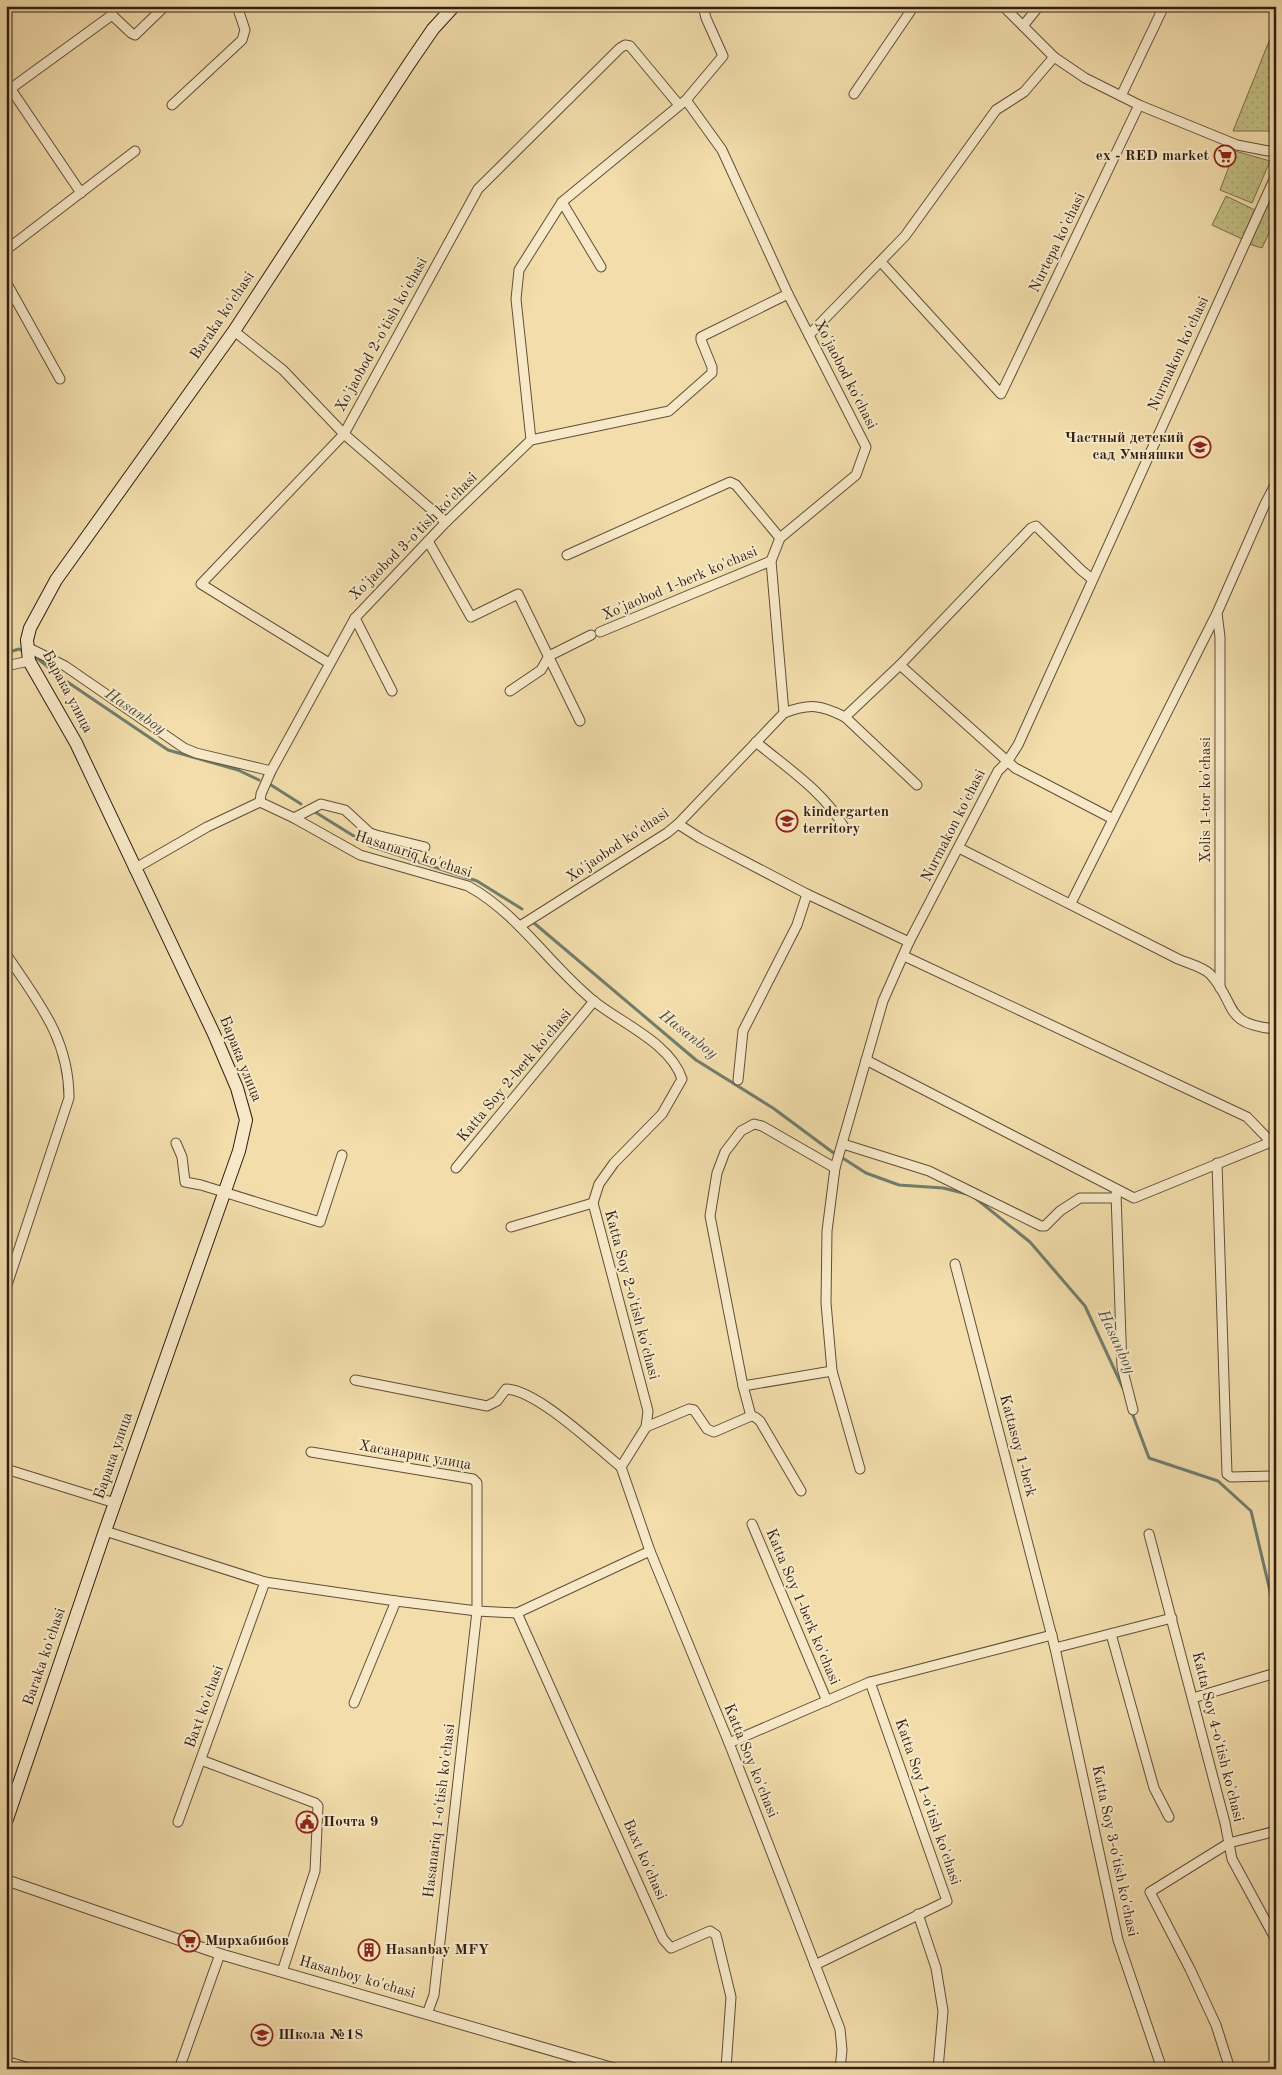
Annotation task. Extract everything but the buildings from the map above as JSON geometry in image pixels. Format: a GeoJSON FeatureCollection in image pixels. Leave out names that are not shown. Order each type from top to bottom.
{"type":"FeatureCollection","features":[{"type":"Feature","properties":{"kind":"main road","name":"Baraka ko'chasi"},"geometry":{"type":"LineString","coordinates":[[28,656],[30,628],[56,580],[234,331],[409,64],[433,29],[454,6]]}},
{"type":"Feature","properties":{"kind":"main road","name":"Барака улица"},"geometry":{"type":"LineString","coordinates":[[28,656],[76,743],[134,869],[214,1034],[243,1104],[246,1120],[244,1136],[105,1531]]}},
{"type":"Feature","properties":{"kind":"main road","name":"Baraka ko'chasi"},"geometry":{"type":"LineString","coordinates":[[6,1822],[105,1531]]}},
{"type":"Feature","properties":{"kind":"street"},"geometry":{"type":"LineString","coordinates":[[81,193],[8,87],[112,15],[131,33],[136,34],[165,6]]}},
{"type":"Feature","properties":{"kind":"street"},"geometry":{"type":"LineString","coordinates":[[172,105],[242,40],[245,30],[237,6]]}},
{"type":"Feature","properties":{"kind":"street"},"geometry":{"type":"LineString","coordinates":[[703,6],[706,18],[723,56],[683,102],[562,202],[519,270],[516,299],[531,440],[669,412],[712,373],[712,367],[701,337],[788,294]]}},
{"type":"Feature","properties":{"kind":"street"},"geometry":{"type":"LineString","coordinates":[[854,94],[914,6]]}},
{"type":"Feature","properties":{"kind":"street"},"geometry":{"type":"LineString","coordinates":[[1003,6],[1054,57],[1085,78],[1139,105],[1238,146],[1268,151],[1276,150]]}},
{"type":"Feature","properties":{"kind":"street"},"geometry":{"type":"LineString","coordinates":[[1023,26],[1039,6]]}},
{"type":"Feature","properties":{"kind":"street"},"geometry":{"type":"LineString","coordinates":[[1121,96],[1164,6]]}},
{"type":"Feature","properties":{"kind":"street","name":"Xo'jaobod 2-o'tish ko'chasi"},"geometry":{"type":"LineString","coordinates":[[329,663],[201,584],[344,434],[478,189],[625,45],[630,46],[683,102]]}},
{"type":"Feature","properties":{"kind":"street"},"geometry":{"type":"LineString","coordinates":[[809,335],[905,236],[996,110],[1024,92],[1054,57]]}},
{"type":"Feature","properties":{"kind":"street","name":"Xo'jaobod ko'chasi"},"geometry":{"type":"LineString","coordinates":[[520,926],[667,833],[678,824],[784,712],[771,561],[780,538],[856,474],[866,447],[788,294],[722,150],[683,102]]}},
{"type":"Feature","properties":{"kind":"street","name":"Nurtepa ko'chasi"},"geometry":{"type":"LineString","coordinates":[[881,262],[1001,394],[1139,105]]}},
{"type":"Feature","properties":{"kind":"street"},"geometry":{"type":"LineString","coordinates":[[6,250],[135,151]]}},
{"type":"Feature","properties":{"kind":"street","name":"Nurmakon ko'chasi"},"geometry":{"type":"LineString","coordinates":[[860,1469],[832,1371],[826,1303],[827,1231],[835,1168],[883,1001],[909,942],[998,771],[1007,762],[1018,745],[1276,175]]}},
{"type":"Feature","properties":{"kind":"street"},"geometry":{"type":"LineString","coordinates":[[562,202],[601,267]]}},
{"type":"Feature","properties":{"kind":"street"},"geometry":{"type":"LineString","coordinates":[[6,282],[60,379]]}},
{"type":"Feature","properties":{"kind":"street"},"geometry":{"type":"LineString","coordinates":[[234,331],[282,370],[344,434],[446,522]]}},
{"type":"Feature","properties":{"kind":"street","name":"Xo'jaobod 3-o'tish ko'chasi"},"geometry":{"type":"LineString","coordinates":[[329,663],[354,618],[446,522],[531,440]]}},
{"type":"Feature","properties":{"kind":"street"},"geometry":{"type":"LineString","coordinates":[[567,555],[730,482],[736,485],[780,538]]}},
{"type":"Feature","properties":{"kind":"street","name":"Xolis 1-tor ko'chasi"},"geometry":{"type":"LineString","coordinates":[[1071,903],[1218,613],[1276,483]]}},
{"type":"Feature","properties":{"kind":"street"},"geometry":{"type":"LineString","coordinates":[[845,716],[900,665],[1031,528],[1036,526],[1092,579]]}},
{"type":"Feature","properties":{"kind":"street"},"geometry":{"type":"LineString","coordinates":[[428,541],[472,616],[518,594],[580,721]]}},
{"type":"Feature","properties":{"kind":"street","name":"Xo'jaobod 1-berk ko'chasi"},"geometry":{"type":"LineString","coordinates":[[600,632],[771,561]]}},
{"type":"Feature","properties":{"kind":"street","name":"Xolis 1-tor ko'chasi"},"geometry":{"type":"LineString","coordinates":[[1218,613],[1220,637],[1220,988]]}},
{"type":"Feature","properties":{"kind":"street"},"geometry":{"type":"LineString","coordinates":[[354,618],[392,691]]}},
{"type":"Feature","properties":{"kind":"street"},"geometry":{"type":"LineString","coordinates":[[510,691],[540,670],[549,656],[591,635]]}},
{"type":"Feature","properties":{"kind":"street"},"geometry":{"type":"LineString","coordinates":[[6,666],[28,656],[65,666],[184,748],[196,753],[271,770]]}},
{"type":"Feature","properties":{"kind":"street"},"geometry":{"type":"LineString","coordinates":[[134,869],[207,826],[260,802],[261,794],[271,770],[329,663]]}},
{"type":"Feature","properties":{"kind":"street"},"geometry":{"type":"LineString","coordinates":[[900,665],[1000,752],[1007,762],[1015,768],[1113,819]]}},
{"type":"Feature","properties":{"kind":"street"},"geometry":{"type":"LineString","coordinates":[[784,712],[799,707],[817,705],[845,716],[918,786]]}},
{"type":"Feature","properties":{"kind":"street"},"geometry":{"type":"LineString","coordinates":[[756,742],[819,794],[833,808],[844,827]]}},
{"type":"Feature","properties":{"kind":"street","name":"Hasanariq ko'chasi"},"geometry":{"type":"LineString","coordinates":[[260,802],[294,818],[360,855],[468,886],[477,891],[520,926]]}},
{"type":"Feature","properties":{"kind":"street","name":"Hasanariq ko'chasi"},"geometry":{"type":"LineString","coordinates":[[294,818],[321,804],[345,810],[370,833],[425,847]]}},
{"type":"Feature","properties":{"kind":"street"},"geometry":{"type":"LineString","coordinates":[[678,824],[700,838],[807,894],[909,942]]}},
{"type":"Feature","properties":{"kind":"street"},"geometry":{"type":"LineString","coordinates":[[959,848],[1071,903],[1178,959],[1209,972],[1235,1016],[1244,1022],[1262,1028],[1276,1029]]}},
{"type":"Feature","properties":{"kind":"street"},"geometry":{"type":"LineString","coordinates":[[738,1080],[744,1031],[797,925],[807,894]]}},
{"type":"Feature","properties":{"kind":"street","name":"Katta Soy 2-o'tish ko'chasi"},"geometry":{"type":"LineString","coordinates":[[520,926],[557,966],[594,1001],[666,1053],[678,1067],[682,1080],[662,1114],[614,1162],[599,1184],[593,1203],[648,1411],[646,1427]]}},
{"type":"Feature","properties":{"kind":"street"},"geometry":{"type":"LineString","coordinates":[[6,954],[51,1021],[63,1050],[69,1077],[69,1098],[6,1288]]}},
{"type":"Feature","properties":{"kind":"street"},"geometry":{"type":"LineString","coordinates":[[866,1060],[1116,1193],[1134,1198],[1217,1164],[1274,1144],[1247,1116],[904,956]]}},
{"type":"Feature","properties":{"kind":"street","name":"Katta Soy 2-berk ko'chasi"},"geometry":{"type":"LineString","coordinates":[[456,1168],[594,1001]]}},
{"type":"Feature","properties":{"kind":"street"},"geometry":{"type":"LineString","coordinates":[[751,1416],[743,1386],[710,1216],[717,1173],[725,1152],[741,1131],[754,1124],[762,1126],[835,1168]]}},
{"type":"Feature","properties":{"kind":"street"},"geometry":{"type":"LineString","coordinates":[[176,1143],[182,1157],[185,1182],[201,1184],[320,1222],[342,1155]]}},
{"type":"Feature","properties":{"kind":"street"},"geometry":{"type":"LineString","coordinates":[[843,1144],[929,1171],[1041,1226],[1045,1226],[1060,1211],[1080,1198],[1116,1193]]}},
{"type":"Feature","properties":{"kind":"street"},"geometry":{"type":"LineString","coordinates":[[1217,1164],[1227,1474],[1231,1478],[1276,1476]]}},
{"type":"Feature","properties":{"kind":"street"},"geometry":{"type":"LineString","coordinates":[[1116,1193],[1122,1367],[1133,1410]]}},
{"type":"Feature","properties":{"kind":"street"},"geometry":{"type":"LineString","coordinates":[[510,1227],[593,1203]]}},
{"type":"Feature","properties":{"kind":"street","name":"Kattasoy 1-berk"},"geometry":{"type":"LineString","coordinates":[[954,1264],[1052,1636]]}},
{"type":"Feature","properties":{"kind":"street"},"geometry":{"type":"LineString","coordinates":[[743,1386],[832,1371]]}},
{"type":"Feature","properties":{"kind":"street"},"geometry":{"type":"LineString","coordinates":[[354,1380],[487,1406],[497,1401],[506,1389],[514,1389],[538,1400],[621,1467],[646,1427],[688,1410],[697,1412],[707,1429],[714,1432],[751,1416],[760,1421],[801,1491]]}},
{"type":"Feature","properties":{"kind":"street","name":"Хасанарик улица"},"geometry":{"type":"LineString","coordinates":[[311,1452],[476,1481],[477,1610]]}},
{"type":"Feature","properties":{"kind":"street","name":"Katta Soy ko'chasi"},"geometry":{"type":"LineString","coordinates":[[621,1467],[650,1551],[729,1743],[840,2029],[842,2050],[840,2069]]}},
{"type":"Feature","properties":{"kind":"street"},"geometry":{"type":"LineString","coordinates":[[6,1469],[115,1503]]}},
{"type":"Feature","properties":{"kind":"street","name":"Katta Soy 1-berk ko'chasi"},"geometry":{"type":"LineString","coordinates":[[752,1524],[827,1701]]}},
{"type":"Feature","properties":{"kind":"street"},"geometry":{"type":"LineString","coordinates":[[105,1531],[265,1582],[396,1601],[517,1613],[650,1551]]}},
{"type":"Feature","properties":{"kind":"street","name":"Katta Soy 4-o'tish ko'chasi"},"geometry":{"type":"LineString","coordinates":[[1149,1534],[1193,1698],[1232,1859],[1276,1940]]}},
{"type":"Feature","properties":{"kind":"street","name":"Baxt ko'chasi"},"geometry":{"type":"LineString","coordinates":[[265,1582],[201,1760],[315,1803],[318,1806],[315,1871],[282,1972]]}},
{"type":"Feature","properties":{"kind":"street"},"geometry":{"type":"LineString","coordinates":[[354,1703],[396,1601]]}},
{"type":"Feature","properties":{"kind":"street","name":"Hasanariq 1-o'tish ko'chasi"},"geometry":{"type":"LineString","coordinates":[[427,2014],[434,1995],[477,1610]]}},
{"type":"Feature","properties":{"kind":"street","name":"Baxt ko'chasi"},"geometry":{"type":"LineString","coordinates":[[517,1613],[663,1939],[671,1948],[710,1931],[716,1935],[731,1996],[726,2069]]}},
{"type":"Feature","properties":{"kind":"street"},"geometry":{"type":"LineString","coordinates":[[1055,1648],[1172,1618]]}},
{"type":"Feature","properties":{"kind":"street"},"geometry":{"type":"LineString","coordinates":[[1110,1634],[1154,1788],[1169,1817]]}},
{"type":"Feature","properties":{"kind":"street"},"geometry":{"type":"LineString","coordinates":[[729,1743],[870,1682],[1052,1636]]}},
{"type":"Feature","properties":{"kind":"street","name":"Katta Soy 3-o'tish ko'chasi"},"geometry":{"type":"LineString","coordinates":[[1052,1636],[1118,1940],[1162,2069]]}},
{"type":"Feature","properties":{"kind":"street"},"geometry":{"type":"LineString","coordinates":[[1193,1698],[1272,1674],[1276,1677]]}},
{"type":"Feature","properties":{"kind":"street","name":"Katta Soy 1-o'tish ko'chasi"},"geometry":{"type":"LineString","coordinates":[[815,1966],[947,1901],[870,1682]]}},
{"type":"Feature","properties":{"kind":"street"},"geometry":{"type":"LineString","coordinates":[[178,1822],[201,1760]]}},
{"type":"Feature","properties":{"kind":"street"},"geometry":{"type":"LineString","coordinates":[[1230,2069],[1216,2025],[1190,1969],[1150,1892],[1229,1843],[1276,1831]]}},
{"type":"Feature","properties":{"kind":"street","name":"Hasanboy ko'chasi"},"geometry":{"type":"LineString","coordinates":[[6,1880],[220,1954],[616,2069]]}},
{"type":"Feature","properties":{"kind":"street"},"geometry":{"type":"LineString","coordinates":[[918,1914],[936,1968],[943,2011],[938,2069]]}},
{"type":"Feature","properties":{"kind":"street"},"geometry":{"type":"LineString","coordinates":[[179,2069],[220,1954]]}},
{"type":"Feature","properties":{"kind":"street"},"geometry":{"type":"LineString","coordinates":[[6,2061],[32,2069]]}},
{"type":"Feature","properties":{"kind":"shaded area"},"geometry":{"type":"Polygon","coordinates":[[[1276,24],[1276,117],[1272,131],[1233,131],[1276,24]]]}},
{"type":"Feature","properties":{"kind":"shaded area"},"geometry":{"type":"Polygon","coordinates":[[[1235,151],[1270,161],[1252,203],[1220,190],[1235,151]]]}},
{"type":"Feature","properties":{"kind":"shaded area"},"geometry":{"type":"Polygon","coordinates":[[[1276,185],[1276,218],[1262,248],[1249,244],[1276,185]]]}},
{"type":"Feature","properties":{"kind":"shaded area"},"geometry":{"type":"Polygon","coordinates":[[[1226,196],[1255,210],[1242,239],[1212,225],[1226,196]]]}},
{"type":"Feature","properties":{"kind":"waterway","name":"Hasanboy"},"geometry":{"type":"LineString","coordinates":[[6,653],[19,649],[25,652]]}},
{"type":"Feature","properties":{"kind":"waterway","name":"Hasanboy"},"geometry":{"type":"LineString","coordinates":[[33,655],[66,681],[168,750],[238,770],[259,780]]}},
{"type":"Feature","properties":{"kind":"waterway","name":"Hasanboy"},"geometry":{"type":"LineString","coordinates":[[271,785],[301,804]]}},
{"type":"Feature","properties":{"kind":"waterway","name":"Hasanboy"},"geometry":{"type":"LineString","coordinates":[[315,812],[370,846],[477,881],[522,909]]}},
{"type":"Feature","properties":{"kind":"waterway","name":"Hasanboy"},"geometry":{"type":"LineString","coordinates":[[534,923],[696,1060],[773,1108],[835,1154]]}},
{"type":"Feature","properties":{"kind":"waterway","name":"Hasanboy"},"geometry":{"type":"LineString","coordinates":[[841,1157],[866,1173],[899,1185],[943,1188],[967,1194]]}},
{"type":"Feature","properties":{"kind":"waterway","name":"Hasanboy"},"geometry":{"type":"LineString","coordinates":[[974,1197],[1030,1242],[1085,1306],[1123,1388]]}},
{"type":"Feature","properties":{"kind":"waterway","name":"Hasanboy"},"geometry":{"type":"LineString","coordinates":[[1131,1410],[1149,1458],[1218,1481],[1251,1511],[1276,1616]]}},
{"type":"Feature","properties":{"kind":"place","name":"ex - RED market"},"geometry":{"type":"Point","coordinates":[1225,156]}},
{"type":"Feature","properties":{"kind":"place","name":"Частный детский сад Умняшки"},"geometry":{"type":"Point","coordinates":[1200,447]}},
{"type":"Feature","properties":{"kind":"place","name":"kindergarten territory"},"geometry":{"type":"Point","coordinates":[787,821]}},
{"type":"Feature","properties":{"kind":"place","name":"Почта 9"},"geometry":{"type":"Point","coordinates":[307,1822]}},
{"type":"Feature","properties":{"kind":"place","name":"Мирхабибов"},"geometry":{"type":"Point","coordinates":[189,1941]}},
{"type":"Feature","properties":{"kind":"place","name":"Hasanbay MFY"},"geometry":{"type":"Point","coordinates":[369,1950]}},
{"type":"Feature","properties":{"kind":"place","name":"Школа №18"},"geometry":{"type":"Point","coordinates":[262,2035]}}]}
